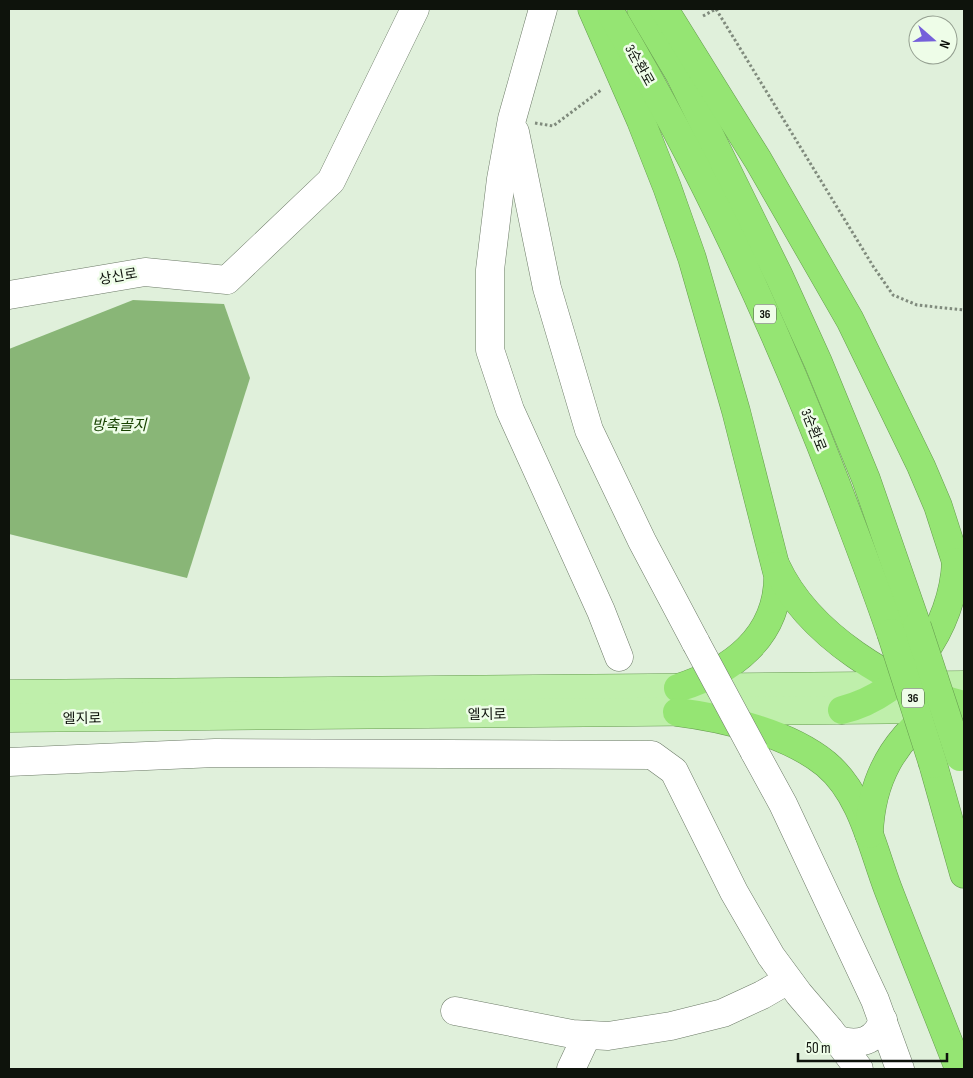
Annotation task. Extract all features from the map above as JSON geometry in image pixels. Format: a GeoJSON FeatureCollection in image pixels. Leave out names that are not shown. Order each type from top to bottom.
{"type":"FeatureCollection","features":[{"type":"Feature","properties":{"kind":"highway"},"geometry":{"type":"LineString","coordinates":[[592,9],[668,187],[692,258],[736,411],[776,566],[778,588],[776,599],[770,619],[758,638],[724,668],[699,681],[678,700],[708,717],[762,731],[793,744],[817,757],[842,781],[855,803],[869,835],[887,888],[959,1069]]}},
{"type":"Feature","properties":{"kind":"highway","name":"3순환로"},"geometry":{"type":"LineString","coordinates":[[609,9],[680,139],[771,326],[810,418],[891,633],[933,764],[964,874]]}},
{"type":"Feature","properties":{"kind":"highway","name":"3순환로"},"geometry":{"type":"LineString","coordinates":[[641,9],[680,75],[779,276],[818,362],[866,479],[963,754]]}},
{"type":"Feature","properties":{"kind":"highway"},"geometry":{"type":"LineString","coordinates":[[664,9],[758,160],[850,320],[921,466],[938,506],[960,572],[942,622],[914,665],[963,754]]}},
{"type":"Feature","properties":{"kind":"highway"},"geometry":{"type":"LineString","coordinates":[[776,566],[798,600],[823,629],[863,659],[931,698]]}},
{"type":"Feature","properties":{"kind":"highway"},"geometry":{"type":"LineString","coordinates":[[846,698],[851,708],[931,698]]}},
{"type":"Feature","properties":{"kind":"highway"},"geometry":{"type":"LineString","coordinates":[[869,835],[869,819],[875,790],[886,764],[931,698]]}},
{"type":"Feature","properties":{"kind":"main road","name":"엘지로"},"geometry":{"type":"LineString","coordinates":[[9,694],[678,700]]}},
{"type":"Feature","properties":{"kind":"main road","name":"엘지로"},"geometry":{"type":"LineString","coordinates":[[9,718],[678,700],[931,698]]}},
{"type":"Feature","properties":{"kind":"street","name":"상신로"},"geometry":{"type":"LineString","coordinates":[[9,295],[145,272],[227,280],[331,182],[415,9]]}},
{"type":"Feature","properties":{"kind":"street"},"geometry":{"type":"LineString","coordinates":[[544,9],[512,119],[501,179],[490,270],[490,350],[510,410],[601,611],[619,657]]}},
{"type":"Feature","properties":{"kind":"street"},"geometry":{"type":"LineString","coordinates":[[512,119],[547,288],[589,430],[642,542],[787,813],[875,1000],[900,1069]]}},
{"type":"Feature","properties":{"kind":"street"},"geometry":{"type":"LineString","coordinates":[[9,762],[215,753],[652,755],[674,771],[734,892],[771,956],[859,1069]]}},
{"type":"Feature","properties":{"kind":"street"},"geometry":{"type":"LineString","coordinates":[[455,1011],[572,1034],[608,1036],[671,1026],[723,1013],[762,995],[788,980]]}},
{"type":"Feature","properties":{"kind":"street"},"geometry":{"type":"LineString","coordinates":[[838,1040],[854,1043],[869,1040],[878,1032],[883,1020]]}},
{"type":"Feature","properties":{"kind":"street"},"geometry":{"type":"LineString","coordinates":[[571,1069],[587,1035]]}},
{"type":"Feature","properties":{"kind":"path"},"geometry":{"type":"LineString","coordinates":[[703,16],[716,9],[868,258],[893,295],[917,305],[964,310]]}},
{"type":"Feature","properties":{"kind":"path"},"geometry":{"type":"LineString","coordinates":[[512,119],[553,126],[601,90]]}},
{"type":"Feature","properties":{"kind":"water","name":"방축골지"},"geometry":{"type":"Polygon","coordinates":[[[133,300],[224,304],[250,378],[187,578],[9,534],[9,349],[133,300]]]}}]}
